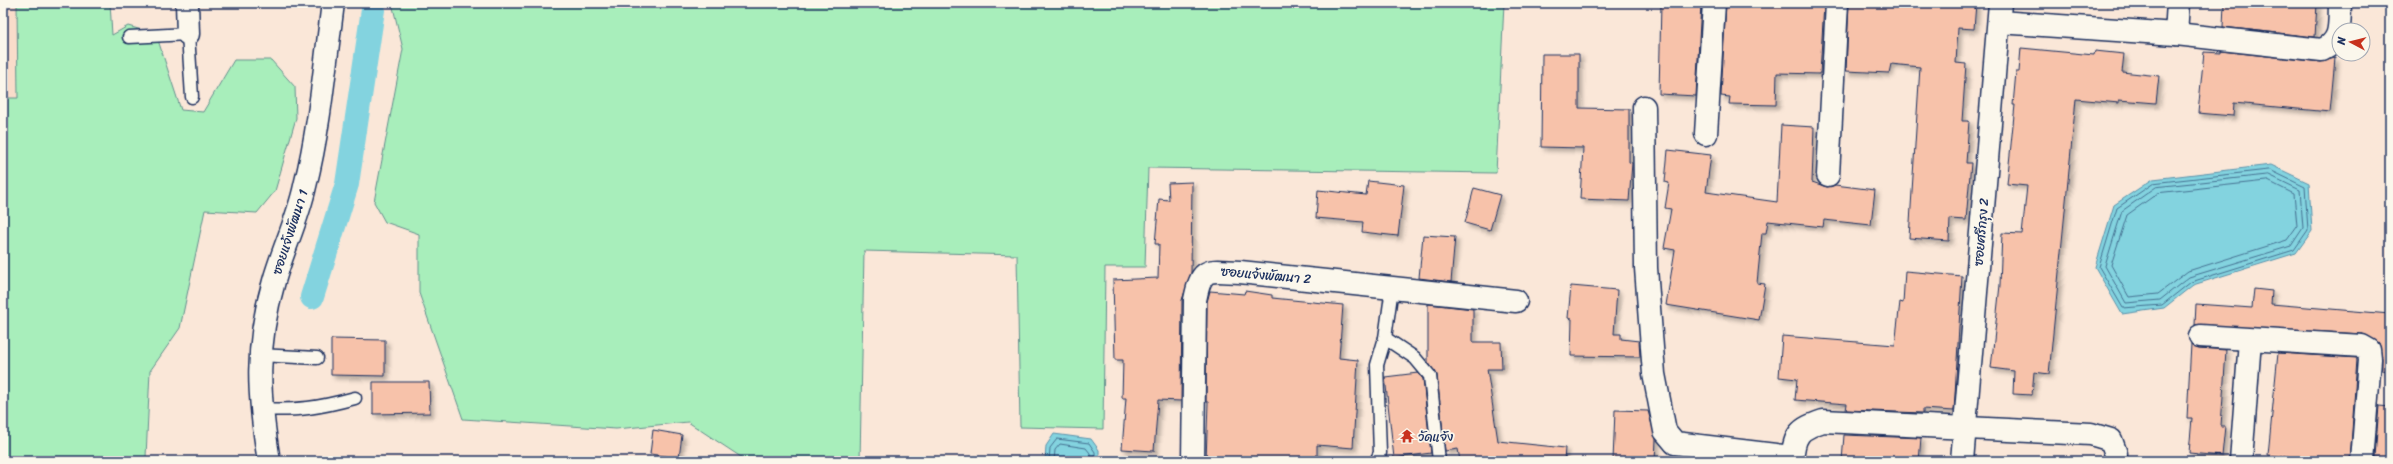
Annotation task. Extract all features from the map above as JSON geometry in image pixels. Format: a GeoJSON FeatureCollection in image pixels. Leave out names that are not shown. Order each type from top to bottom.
{"type":"FeatureCollection","features":[{"type":"Feature","properties":{"kind":"street"},"geometry":{"type":"LineString","coordinates":[[187,3],[188,34]]}},
{"type":"Feature","properties":{"kind":"street","name":"ซอยแจ้งพัฒนา 1"},"geometry":{"type":"LineString","coordinates":[[269,461],[260,409],[260,344],[274,281],[302,200],[316,142],[332,3]]}},
{"type":"Feature","properties":{"kind":"street"},"geometry":{"type":"LineString","coordinates":[[1706,134],[1714,3]]}},
{"type":"Feature","properties":{"kind":"street"},"geometry":{"type":"LineString","coordinates":[[1828,175],[1837,3]]}},
{"type":"Feature","properties":{"kind":"street"},"geometry":{"type":"LineString","coordinates":[[2176,34],[2178,3]]}},
{"type":"Feature","properties":{"kind":"street"},"geometry":{"type":"LineString","coordinates":[[1999,12],[2322,50],[2331,46],[2338,38],[2340,3]]}},
{"type":"Feature","properties":{"kind":"street","name":"ซอยศรีกรุง 2"},"geometry":{"type":"LineString","coordinates":[[1962,461],[1999,12]]}},
{"type":"Feature","properties":{"kind":"street"},"geometry":{"type":"LineString","coordinates":[[1644,107],[1646,268],[1654,374],[1665,431],[1675,443],[1792,459],[1796,435],[1804,427],[1823,421],[2091,434],[2111,440],[2116,454],[2115,461]]}},
{"type":"Feature","properties":{"kind":"street","name":"ซอยแจ้งพัฒนา 2"},"geometry":{"type":"LineString","coordinates":[[1193,461],[1195,300],[1199,281],[1203,274],[1213,271],[1240,272],[1516,301]]}},
{"type":"Feature","properties":{"kind":"street"},"geometry":{"type":"LineString","coordinates":[[2200,336],[2362,346],[2369,350],[2370,359],[2362,461]]}},
{"type":"Feature","properties":{"kind":"street"},"geometry":{"type":"LineString","coordinates":[[2241,461],[2250,340]]}},
{"type":"Feature","properties":{"kind":"lane"},"geometry":{"type":"LineString","coordinates":[[129,37],[188,34],[192,97]]}},
{"type":"Feature","properties":{"kind":"lane"},"geometry":{"type":"LineString","coordinates":[[1376,461],[1380,453],[1377,365],[1385,338],[1392,288]]}},
{"type":"Feature","properties":{"kind":"lane"},"geometry":{"type":"LineString","coordinates":[[1385,338],[1415,358],[1430,376],[1439,461]]}},
{"type":"Feature","properties":{"kind":"lane"},"geometry":{"type":"LineString","coordinates":[[259,355],[318,358]]}},
{"type":"Feature","properties":{"kind":"lane"},"geometry":{"type":"LineString","coordinates":[[260,409],[296,410],[318,408],[355,398]]}},
{"type":"Feature","properties":{"kind":"shaded area"},"geometry":{"type":"Polygon","coordinates":[[[3,3],[17,3],[18,98],[3,98],[3,3]]]}},
{"type":"Feature","properties":{"kind":"green space"},"geometry":{"type":"Polygon","coordinates":[[[17,3],[110,3],[112,35],[128,26],[156,34],[181,110],[203,112],[234,60],[271,60],[295,87],[296,118],[275,191],[257,213],[205,210],[180,328],[150,371],[146,457],[142,461],[3,461],[3,98],[18,98],[17,3]]]}},
{"type":"Feature","properties":{"kind":"green space"},"geometry":{"type":"Polygon","coordinates":[[[392,3],[1504,3],[1496,173],[1148,168],[1145,267],[1105,267],[1103,429],[1020,427],[1017,255],[864,251],[860,461],[747,461],[688,422],[616,429],[463,419],[419,293],[419,234],[385,222],[374,202],[403,49],[392,3]]]}},
{"type":"Feature","properties":{"kind":"water"},"geometry":{"type":"Polygon","coordinates":[[[2271,165],[2309,183],[2312,231],[2296,253],[2193,285],[2164,308],[2122,314],[2095,267],[2114,205],[2153,179],[2271,165]]]}},
{"type":"Feature","properties":{"kind":"water"},"geometry":{"type":"Polygon","coordinates":[[[1054,434],[1091,439],[1099,450],[1099,461],[1045,461],[1046,446],[1054,434]]]}},
{"type":"Feature","properties":{"kind":"building"},"geometry":{"type":"Polygon","coordinates":[[[1661,3],[1701,3],[1696,96],[1659,94],[1661,3]]]}},
{"type":"Feature","properties":{"kind":"building"},"geometry":{"type":"Polygon","coordinates":[[[1726,3],[1824,3],[1820,74],[1777,73],[1776,105],[1729,104],[1730,97],[1721,96],[1726,3]]]}},
{"type":"Feature","properties":{"kind":"building"},"geometry":{"type":"Polygon","coordinates":[[[1849,3],[1976,3],[1974,29],[1958,28],[1956,63],[1966,64],[1962,121],[1969,121],[1966,163],[1971,163],[1966,220],[1950,219],[1949,241],[1909,238],[1920,67],[1891,64],[1889,73],[1846,71],[1849,3]]]}},
{"type":"Feature","properties":{"kind":"building"},"geometry":{"type":"Polygon","coordinates":[[[2224,3],[2317,3],[2315,37],[2223,27],[2224,3]]]}},
{"type":"Feature","properties":{"kind":"building"},"geometry":{"type":"Polygon","coordinates":[[[2021,48],[2094,55],[2095,51],[2124,54],[2122,72],[2159,76],[2156,103],[2119,100],[2119,103],[2076,99],[2049,374],[2034,372],[2032,395],[2013,394],[2014,371],[1991,368],[2000,285],[2002,233],[2022,234],[2027,186],[2007,184],[2015,105],[2013,105],[2016,72],[2019,72],[2021,48]]]}},
{"type":"Feature","properties":{"kind":"building"},"geometry":{"type":"Polygon","coordinates":[[[2221,51],[2321,62],[2331,59],[2331,62],[2335,62],[2330,112],[2234,103],[2233,116],[2198,113],[2204,52],[2221,53],[2221,51]]]}},
{"type":"Feature","properties":{"kind":"building"},"geometry":{"type":"Polygon","coordinates":[[[1542,54],[1579,54],[1579,108],[1629,109],[1629,162],[1632,163],[1629,201],[1580,199],[1583,148],[1541,147],[1542,54]]]}},
{"type":"Feature","properties":{"kind":"building"},"geometry":{"type":"Polygon","coordinates":[[[1781,125],[1814,127],[1812,182],[1827,187],[1835,185],[1875,190],[1871,225],[1824,220],[1823,227],[1768,221],[1766,233],[1762,233],[1757,283],[1765,284],[1759,320],[1666,305],[1675,250],[1664,248],[1671,209],[1665,208],[1669,183],[1665,182],[1668,150],[1711,155],[1706,192],[1777,202],[1781,125]]]}},
{"type":"Feature","properties":{"kind":"building"},"geometry":{"type":"Polygon","coordinates":[[[1368,181],[1404,185],[1398,236],[1362,232],[1363,222],[1316,218],[1318,190],[1366,195],[1368,181]]]}},
{"type":"Feature","properties":{"kind":"building"},"geometry":{"type":"Polygon","coordinates":[[[1192,182],[1191,273],[1182,300],[1181,401],[1158,400],[1154,451],[1122,449],[1126,398],[1122,398],[1123,360],[1115,360],[1113,280],[1158,278],[1159,244],[1155,244],[1159,199],[1169,200],[1168,183],[1192,182]]]}},
{"type":"Feature","properties":{"kind":"building"},"geometry":{"type":"Polygon","coordinates":[[[1474,188],[1500,195],[1490,230],[1465,223],[1474,188]]]}},
{"type":"Feature","properties":{"kind":"building"},"geometry":{"type":"Polygon","coordinates":[[[1423,235],[1455,237],[1451,282],[1419,278],[1423,235]]]}},
{"type":"Feature","properties":{"kind":"building"},"geometry":{"type":"Polygon","coordinates":[[[1905,271],[1962,276],[1954,411],[1923,409],[1923,413],[1846,410],[1847,404],[1795,400],[1797,379],[1779,377],[1782,336],[1895,345],[1900,302],[1903,303],[1905,271]]]}},
{"type":"Feature","properties":{"kind":"building"},"geometry":{"type":"Polygon","coordinates":[[[1571,286],[1617,290],[1614,334],[1621,334],[1621,339],[1639,341],[1640,357],[1571,356],[1572,319],[1568,318],[1571,286]]]}},
{"type":"Feature","properties":{"kind":"building"},"geometry":{"type":"Polygon","coordinates":[[[2254,289],[2272,291],[2271,304],[2390,314],[2390,371],[2382,370],[2382,358],[2379,343],[2363,334],[2195,325],[2196,304],[2252,308],[2254,289]]]}},
{"type":"Feature","properties":{"kind":"building"},"geometry":{"type":"Polygon","coordinates":[[[1210,291],[1244,294],[1245,291],[1272,295],[1272,298],[1343,305],[1339,358],[1358,360],[1353,448],[1317,445],[1317,461],[1206,461],[1208,402],[1206,402],[1207,302],[1210,291]]]}},
{"type":"Feature","properties":{"kind":"building"},"geometry":{"type":"Polygon","coordinates":[[[1428,304],[1473,309],[1473,342],[1501,342],[1502,369],[1487,369],[1498,441],[1565,448],[1564,461],[1460,461],[1458,449],[1445,451],[1437,375],[1428,362],[1428,304]]]}},
{"type":"Feature","properties":{"kind":"building"},"geometry":{"type":"Polygon","coordinates":[[[331,339],[385,340],[385,376],[331,375],[331,339]]]}},
{"type":"Feature","properties":{"kind":"building"},"geometry":{"type":"Polygon","coordinates":[[[2191,344],[2199,348],[2226,350],[2221,426],[2225,426],[2222,456],[2189,453],[2192,418],[2187,418],[2191,344]]]}},
{"type":"Feature","properties":{"kind":"building"},"geometry":{"type":"Polygon","coordinates":[[[2278,353],[2357,358],[2350,461],[2308,461],[2308,459],[2268,455],[2278,353]]]}},
{"type":"Feature","properties":{"kind":"building"},"geometry":{"type":"Polygon","coordinates":[[[1418,373],[1423,379],[1431,453],[1394,458],[1385,377],[1418,373]]]}},
{"type":"Feature","properties":{"kind":"building"},"geometry":{"type":"Polygon","coordinates":[[[373,382],[429,382],[430,413],[373,414],[373,382]]]}},
{"type":"Feature","properties":{"kind":"building"},"geometry":{"type":"Polygon","coordinates":[[[2379,406],[2390,407],[2390,458],[2375,457],[2379,406]]]}},
{"type":"Feature","properties":{"kind":"building"},"geometry":{"type":"Polygon","coordinates":[[[1615,410],[1648,411],[1656,439],[1655,461],[1613,461],[1615,410]]]}},
{"type":"Feature","properties":{"kind":"building"},"geometry":{"type":"Polygon","coordinates":[[[653,430],[682,435],[679,458],[650,454],[653,430]]]}},
{"type":"Feature","properties":{"kind":"building"},"geometry":{"type":"Polygon","coordinates":[[[1844,435],[1921,438],[1919,461],[1842,461],[1844,435]]]}},
{"type":"Feature","properties":{"kind":"waterway"},"geometry":{"type":"LineString","coordinates":[[312,297],[347,184],[374,3]]}},
{"type":"Feature","properties":{"kind":"place","name":"วัดแจ้ง"},"geometry":{"type":"Point","coordinates":[1407,436]}}]}
